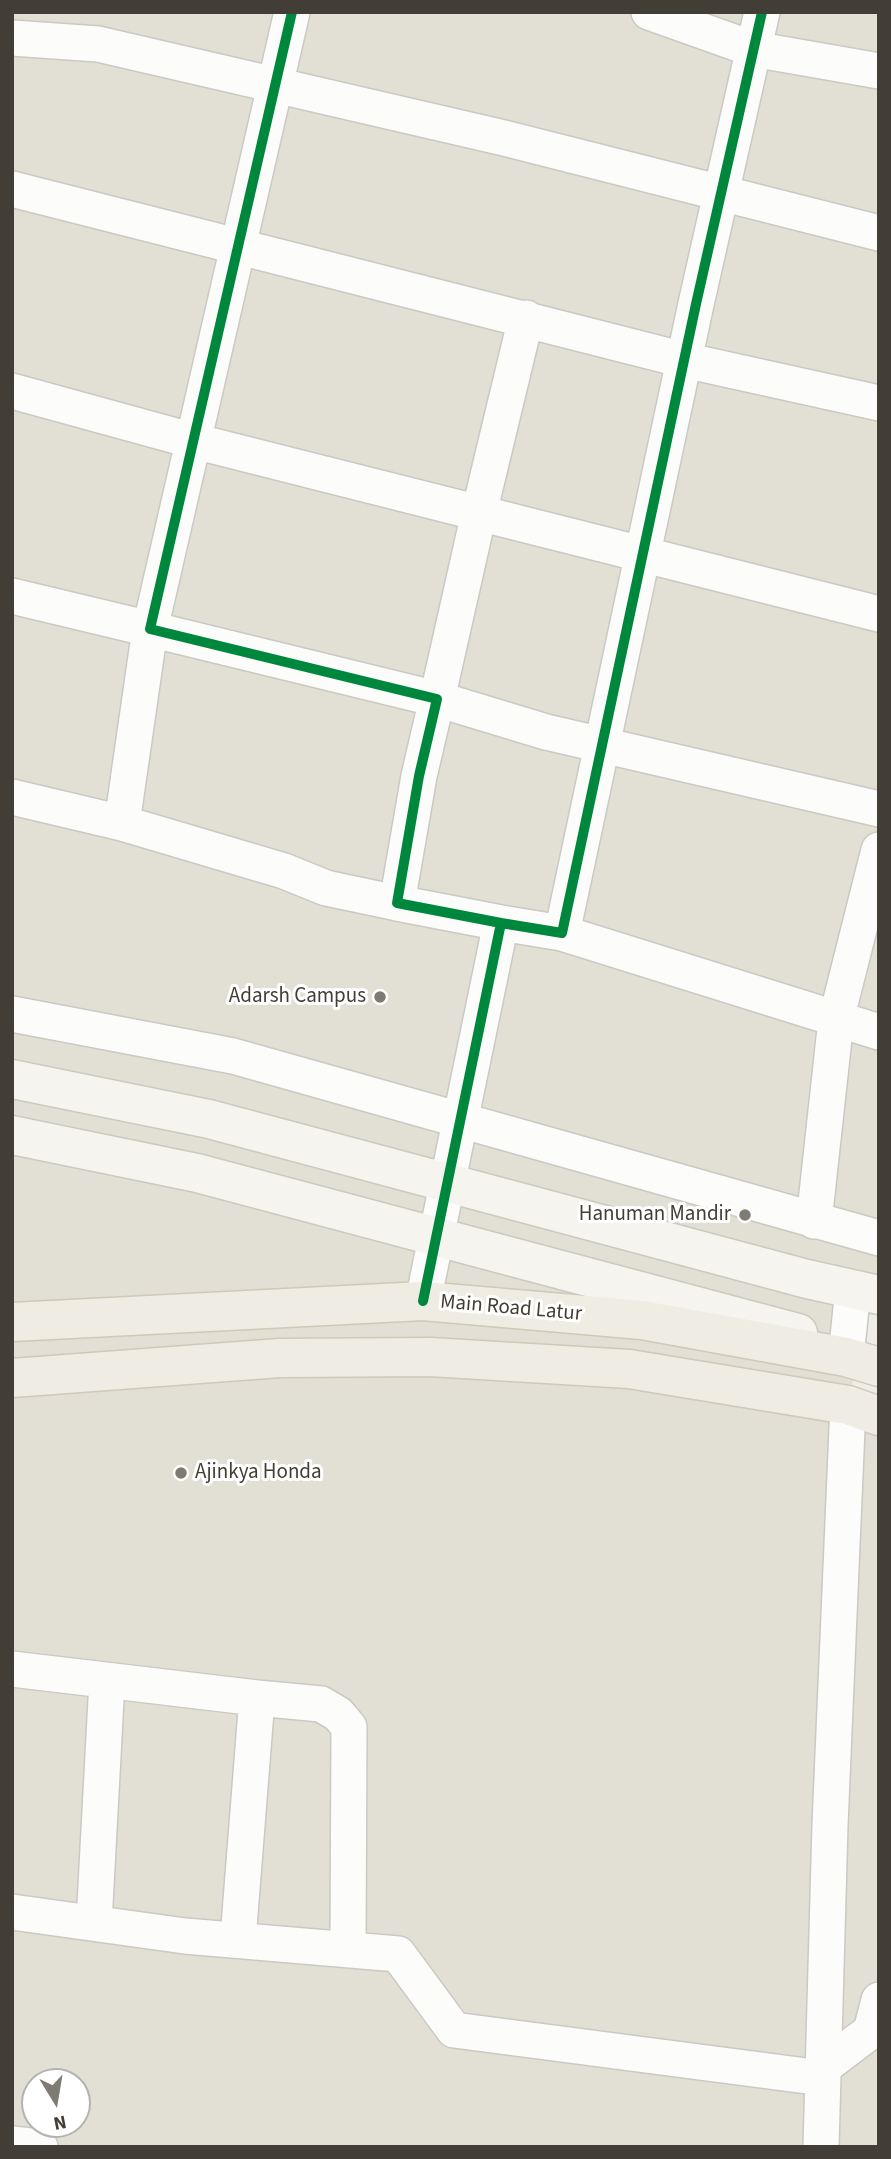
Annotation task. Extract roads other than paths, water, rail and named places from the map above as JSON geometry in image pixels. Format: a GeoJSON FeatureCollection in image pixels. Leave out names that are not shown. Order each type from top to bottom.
{"type":"FeatureCollection","features":[{"type":"Feature","properties":{"kind":"main road","name":"Main Road Latur"},"geometry":{"type":"LineString","coordinates":[[12,1322],[423,1301],[642,1320],[863,1355]]}},
{"type":"Feature","properties":{"kind":"main road"},"geometry":{"type":"LineString","coordinates":[[12,1378],[281,1358],[430,1357],[629,1369],[863,1411]]}},
{"type":"Feature","properties":{"kind":"street"},"geometry":{"type":"LineString","coordinates":[[122,823],[150,629],[292,12]]}},
{"type":"Feature","properties":{"kind":"street"},"geometry":{"type":"LineString","coordinates":[[649,12],[753,48],[879,71]]}},
{"type":"Feature","properties":{"kind":"street"},"geometry":{"type":"LineString","coordinates":[[562,933],[641,556],[762,12]]}},
{"type":"Feature","properties":{"kind":"street"},"geometry":{"type":"LineString","coordinates":[[12,38],[98,44],[879,233]]}},
{"type":"Feature","properties":{"kind":"street"},"geometry":{"type":"LineString","coordinates":[[12,189],[684,360],[879,403]]}},
{"type":"Feature","properties":{"kind":"street"},"geometry":{"type":"LineString","coordinates":[[397,902],[419,776],[526,318]]}},
{"type":"Feature","properties":{"kind":"street"},"geometry":{"type":"LineString","coordinates":[[12,391],[194,441],[641,556],[879,614]]}},
{"type":"Feature","properties":{"kind":"street"},"geometry":{"type":"LineString","coordinates":[[12,596],[437,699],[547,732],[879,809]]}},
{"type":"Feature","properties":{"kind":"street"},"geometry":{"type":"LineString","coordinates":[[12,797],[122,823],[284,871],[326,888],[562,933],[879,1032]]}},
{"type":"Feature","properties":{"kind":"street"},"geometry":{"type":"LineString","coordinates":[[814,1221],[836,1020],[879,850]]}},
{"type":"Feature","properties":{"kind":"street"},"geometry":{"type":"LineString","coordinates":[[423,1301],[501,923]]}},
{"type":"Feature","properties":{"kind":"street"},"geometry":{"type":"LineString","coordinates":[[12,1014],[233,1056],[461,1118],[879,1238]]}},
{"type":"Feature","properties":{"kind":"street"},"geometry":{"type":"LineString","coordinates":[[12,1079],[209,1119],[866,1292],[863,1355],[197,1173],[12,1135]]}},
{"type":"Feature","properties":{"kind":"street"},"geometry":{"type":"LineString","coordinates":[[821,2147],[822,2073],[863,1411]]}},
{"type":"Feature","properties":{"kind":"street"},"geometry":{"type":"LineString","coordinates":[[12,1669],[321,1704],[338,1714],[349,1727],[348,1950]]}},
{"type":"Feature","properties":{"kind":"street"},"geometry":{"type":"LineString","coordinates":[[94,1923],[107,1681]]}},
{"type":"Feature","properties":{"kind":"street"},"geometry":{"type":"LineString","coordinates":[[239,1939],[257,1698]]}},
{"type":"Feature","properties":{"kind":"street"},"geometry":{"type":"LineString","coordinates":[[12,1912],[185,1936],[398,1954],[454,2029],[822,2073],[871,2031],[879,2000]]}},
{"type":"Feature","properties":{"kind":"street"},"geometry":{"type":"LineString","coordinates":[[12,2144],[40,2147]]}},
{"type":"Feature","properties":{"kind":"place","name":"Adarsh Campus"},"geometry":{"type":"Point","coordinates":[380,997]}},
{"type":"Feature","properties":{"kind":"place","name":"Hanuman Mandir"},"geometry":{"type":"Point","coordinates":[745,1215]}},
{"type":"Feature","properties":{"kind":"place","name":"Ajinkya Honda"},"geometry":{"type":"Point","coordinates":[181,1473]}}]}
